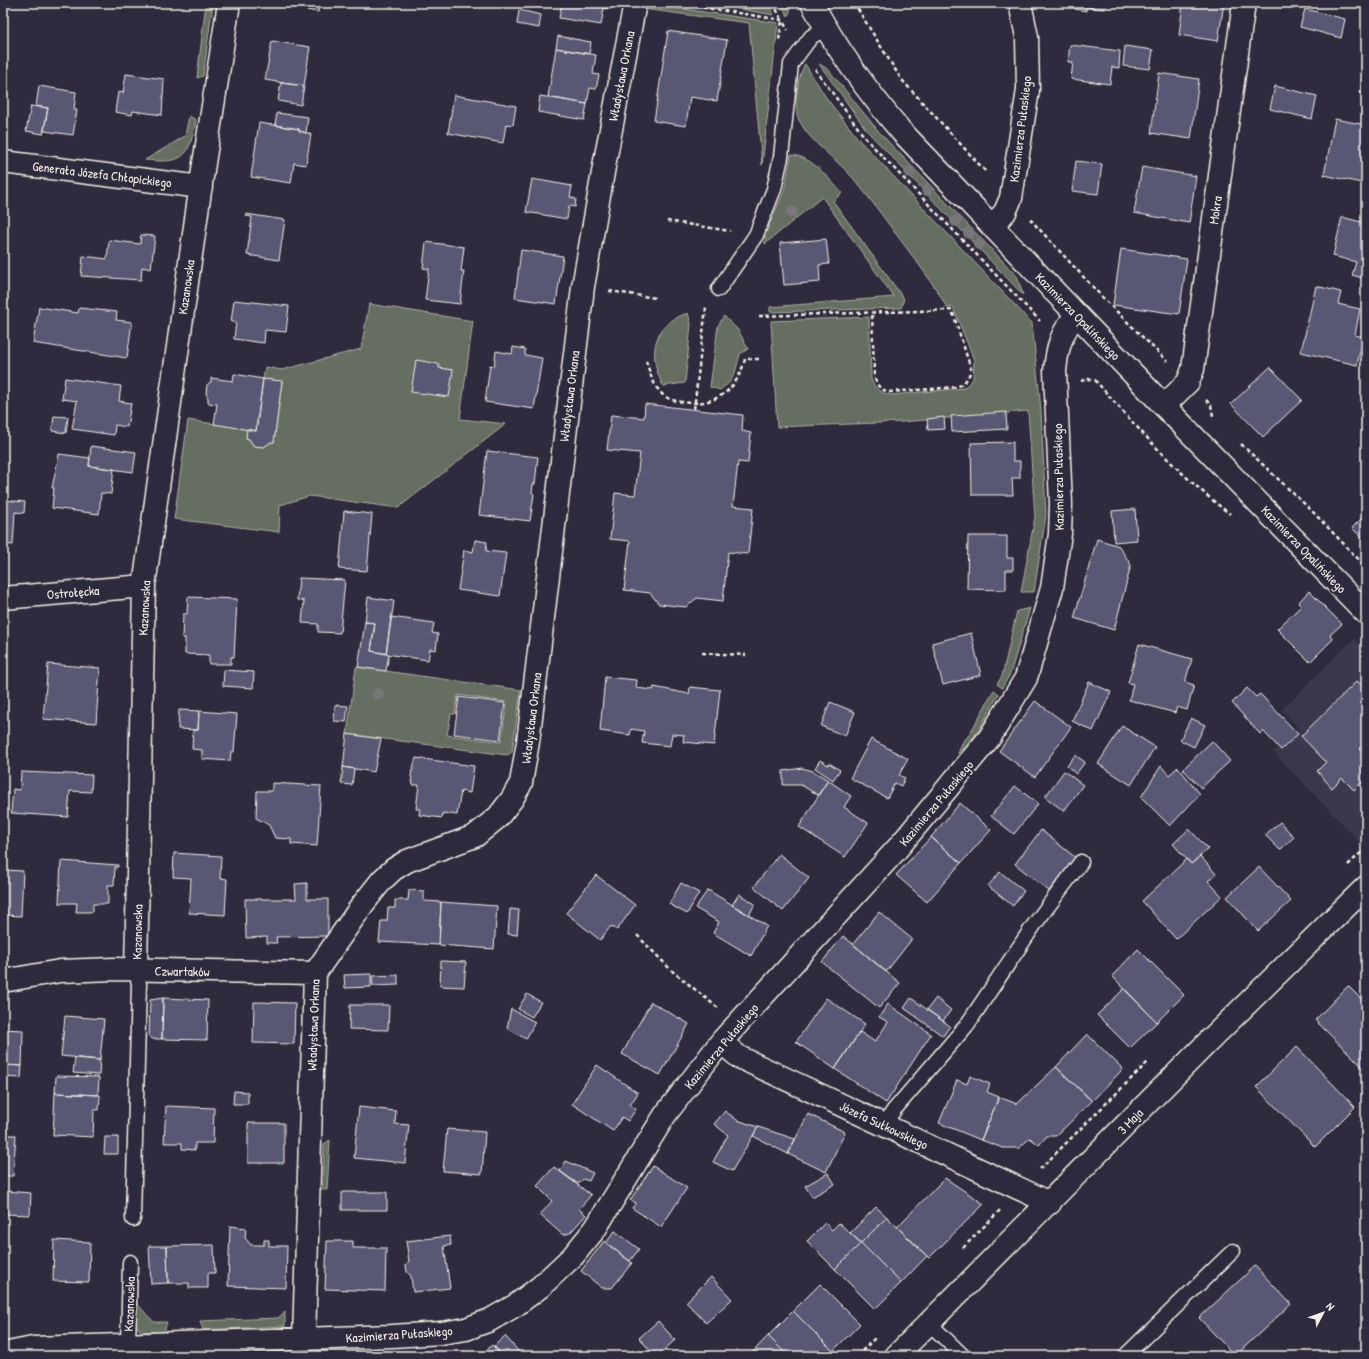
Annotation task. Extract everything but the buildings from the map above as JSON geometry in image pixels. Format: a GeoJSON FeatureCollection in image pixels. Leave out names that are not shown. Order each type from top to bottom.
{"type":"FeatureCollection","features":[{"type":"Feature","properties":{"kind":"street","name":"Kazanowska"},"geometry":{"type":"LineString","coordinates":[[136,970],[144,586],[229,3]]}},
{"type":"Feature","properties":{"kind":"street","name":"Władysława Orkana"},"geometry":{"type":"LineString","coordinates":[[304,1339],[315,973],[358,910],[382,880],[407,861],[476,836],[498,817],[512,800],[521,783],[528,742],[583,287],[604,161],[635,3]]}},
{"type":"Feature","properties":{"kind":"street","name":"Kazimierza Opalińskiego"},"geometry":{"type":"LineString","coordinates":[[812,3],[825,28],[872,97],[901,131],[1164,406],[1366,612]]}},
{"type":"Feature","properties":{"kind":"street","name":"Kazimierza Pułaskiego"},"geometry":{"type":"LineString","coordinates":[[992,226],[1005,212],[1011,198],[1028,90],[1028,37],[1020,3]]}},
{"type":"Feature","properties":{"kind":"street","name":"Mokra"},"geometry":{"type":"LineString","coordinates":[[1164,406],[1188,382],[1193,369],[1244,3]]}},
{"type":"Feature","properties":{"kind":"street","name":"Generała Józefa Chłopickiego"},"geometry":{"type":"LineString","coordinates":[[3,162],[201,187]]}},
{"type":"Feature","properties":{"kind":"street","name":"Kazimierza Pułaskiego"},"geometry":{"type":"LineString","coordinates":[[3,1354],[33,1348],[441,1333],[466,1329],[484,1322],[516,1305],[540,1286],[573,1256],[595,1229],[665,1115],[721,1042],[898,849],[990,737],[1026,678],[1052,588],[1060,534],[1061,504],[1055,371],[1056,356],[1060,340],[1067,325],[1077,315]]}},
{"type":"Feature","properties":{"kind":"street","name":"Ostrołęcka"},"geometry":{"type":"LineString","coordinates":[[3,598],[144,586]]}},
{"type":"Feature","properties":{"kind":"street","name":"3 Maja"},"geometry":{"type":"LineString","coordinates":[[896,1356],[1050,1203],[1214,1036],[1366,887]]}},
{"type":"Feature","properties":{"kind":"street","name":"Czwartaków"},"geometry":{"type":"LineString","coordinates":[[3,981],[60,971],[136,970],[315,973]]}},
{"type":"Feature","properties":{"kind":"street","name":"Józefa Sułkowskiego"},"geometry":{"type":"LineString","coordinates":[[721,1042],[739,1057],[1050,1203]]}},
{"type":"Feature","properties":{"kind":"lane"},"geometry":{"type":"LineString","coordinates":[[719,289],[756,235],[774,189],[781,157],[791,64],[811,37],[825,28]]}},
{"type":"Feature","properties":{"kind":"lane"},"geometry":{"type":"LineString","coordinates":[[884,1125],[894,1110],[967,1026],[1034,925],[1081,862]]}},
{"type":"Feature","properties":{"kind":"lane","name":"Kazanowska"},"geometry":{"type":"LineString","coordinates":[[133,1219],[139,984],[136,970]]}},
{"type":"Feature","properties":{"kind":"lane"},"geometry":{"type":"LineString","coordinates":[[1125,1356],[1233,1251]]}},
{"type":"Feature","properties":{"kind":"lane","name":"Kazanowska"},"geometry":{"type":"LineString","coordinates":[[128,1345],[130,1262]]}},
{"type":"Feature","properties":{"kind":"lane"},"geometry":{"type":"LineString","coordinates":[[929,1323],[963,1356]]}},
{"type":"Feature","properties":{"kind":"path"},"geometry":{"type":"LineString","coordinates":[[675,3],[782,20]]}},
{"type":"Feature","properties":{"kind":"path"},"geometry":{"type":"LineString","coordinates":[[854,3],[901,79],[1102,298],[1211,405],[1214,420]]}},
{"type":"Feature","properties":{"kind":"path"},"geometry":{"type":"LineString","coordinates":[[667,221],[733,232]]}},
{"type":"Feature","properties":{"kind":"path"},"geometry":{"type":"LineString","coordinates":[[634,295],[656,298]]}},
{"type":"Feature","properties":{"kind":"path"},"geometry":{"type":"LineString","coordinates":[[694,409],[706,309]]}},
{"type":"Feature","properties":{"kind":"path"},"geometry":{"type":"LineString","coordinates":[[759,316],[872,312],[952,310],[971,369],[969,376],[964,383],[957,387],[889,392],[880,390],[875,383],[874,374],[872,312]]}},
{"type":"Feature","properties":{"kind":"path"},"geometry":{"type":"LineString","coordinates":[[646,361],[654,384],[663,395],[673,400],[695,404],[719,398],[734,385],[742,373],[745,359],[760,359]]}},
{"type":"Feature","properties":{"kind":"path"},"geometry":{"type":"LineString","coordinates":[[1078,382],[1087,379],[1095,380],[1139,430],[1198,489],[1236,518]]}},
{"type":"Feature","properties":{"kind":"path"},"geometry":{"type":"LineString","coordinates":[[1240,443],[1313,512],[1366,567]]}},
{"type":"Feature","properties":{"kind":"path"},"geometry":{"type":"LineString","coordinates":[[702,654],[746,655]]}},
{"type":"Feature","properties":{"kind":"path"},"geometry":{"type":"LineString","coordinates":[[636,935],[671,970],[738,1023]]}},
{"type":"Feature","properties":{"kind":"shaded area"},"geometry":{"type":"Polygon","coordinates":[[[1354,638],[1366,650],[1366,835],[1359,841],[1273,752],[1299,729],[1282,710],[1354,638]]]}},
{"type":"Feature","properties":{"kind":"green space"},"geometry":{"type":"Polygon","coordinates":[[[206,3],[213,3],[203,76],[197,78],[206,3]]]}},
{"type":"Feature","properties":{"kind":"green space"},"geometry":{"type":"Polygon","coordinates":[[[644,3],[778,23],[762,165],[749,23],[643,9],[644,3]]]}},
{"type":"Feature","properties":{"kind":"green space"},"geometry":{"type":"Polygon","coordinates":[[[704,3],[768,3],[774,15],[704,3]]]}},
{"type":"Feature","properties":{"kind":"green space"},"geometry":{"type":"Polygon","coordinates":[[[780,3],[790,3],[790,12],[788,16],[780,3]]]}},
{"type":"Feature","properties":{"kind":"green space"},"geometry":{"type":"Polygon","coordinates":[[[805,64],[827,99],[860,141],[1032,323],[1041,410],[1046,515],[1034,592],[1021,592],[1035,517],[1028,411],[902,422],[777,427],[771,321],[869,317],[871,379],[878,390],[887,394],[891,395],[964,388],[973,379],[974,360],[953,307],[947,308],[924,272],[865,193],[853,178],[816,143],[799,120],[797,115],[796,100],[800,75],[805,64]]]}},
{"type":"Feature","properties":{"kind":"green space"},"geometry":{"type":"Polygon","coordinates":[[[819,64],[828,69],[880,133],[1017,276],[1023,295],[868,132],[819,64]]]}},
{"type":"Feature","properties":{"kind":"green space"},"geometry":{"type":"Polygon","coordinates":[[[189,116],[196,120],[191,142],[183,155],[177,159],[169,161],[145,160],[185,136],[189,116]]]}},
{"type":"Feature","properties":{"kind":"green space"},"geometry":{"type":"Polygon","coordinates":[[[791,155],[799,156],[813,164],[842,193],[833,201],[904,299],[901,308],[770,312],[770,307],[894,297],[822,197],[765,244],[765,235],[784,191],[791,155]]]}},
{"type":"Feature","properties":{"kind":"green space"},"geometry":{"type":"Polygon","coordinates":[[[369,304],[473,321],[460,419],[506,424],[398,508],[310,496],[280,505],[279,532],[174,519],[188,420],[247,429],[246,438],[249,439],[254,446],[264,447],[271,442],[274,442],[282,382],[263,379],[265,367],[282,370],[361,349],[369,304]]]}},
{"type":"Feature","properties":{"kind":"green space"},"geometry":{"type":"Polygon","coordinates":[[[688,313],[691,324],[685,383],[663,386],[655,363],[656,342],[666,325],[676,318],[688,313]]]}},
{"type":"Feature","properties":{"kind":"green space"},"geometry":{"type":"Polygon","coordinates":[[[724,316],[738,330],[748,349],[740,354],[735,373],[730,382],[720,390],[710,387],[718,326],[724,316]]]}},
{"type":"Feature","properties":{"kind":"green space"},"geometry":{"type":"Polygon","coordinates":[[[1030,608],[1010,674],[1002,688],[997,684],[1002,676],[1017,611],[1030,608]]]}},
{"type":"Feature","properties":{"kind":"green space"},"geometry":{"type":"Polygon","coordinates":[[[356,667],[521,690],[512,752],[507,755],[347,734],[356,667]],[[458,695],[455,714],[451,714],[447,735],[501,742],[507,702],[458,695]]]}},
{"type":"Feature","properties":{"kind":"green space"},"geometry":{"type":"Polygon","coordinates":[[[994,690],[999,694],[986,718],[970,743],[958,754],[962,743],[969,735],[994,690]]]}},
{"type":"Feature","properties":{"kind":"green space"},"geometry":{"type":"Polygon","coordinates":[[[330,1140],[327,1190],[322,1190],[324,1144],[330,1140]]]}},
{"type":"Feature","properties":{"kind":"green space"},"geometry":{"type":"Polygon","coordinates":[[[137,1304],[154,1322],[167,1322],[164,1332],[141,1332],[136,1325],[137,1304]]]}},
{"type":"Feature","properties":{"kind":"green space"},"geometry":{"type":"Polygon","coordinates":[[[285,1312],[285,1326],[203,1330],[200,1321],[278,1318],[285,1312]]]}}]}
